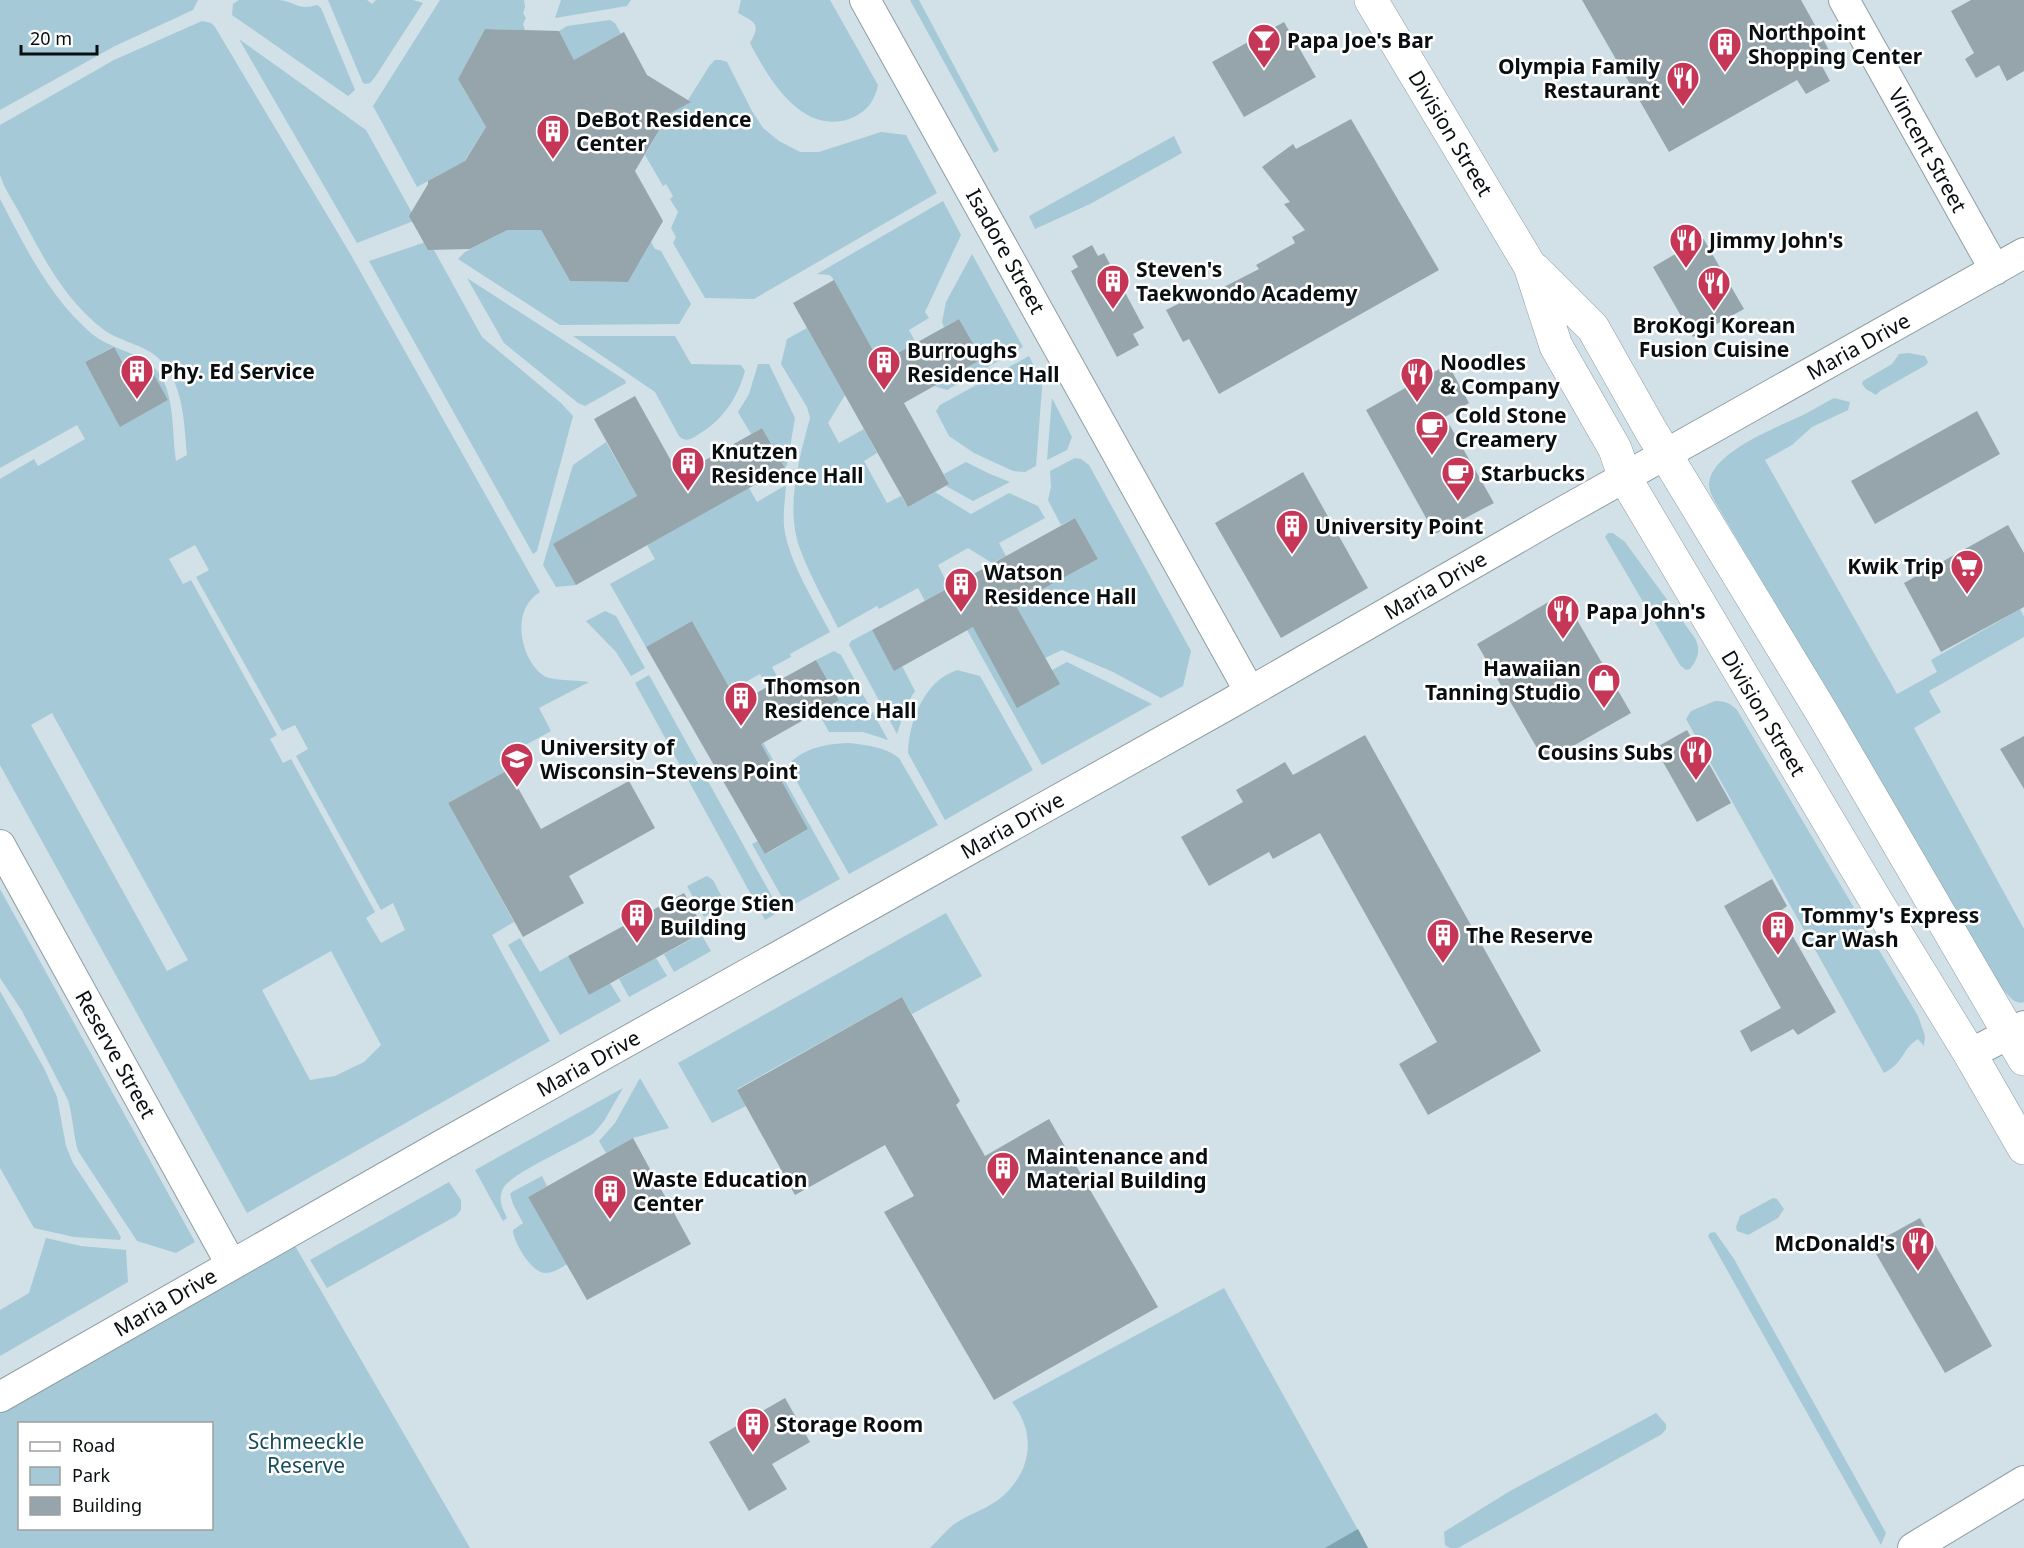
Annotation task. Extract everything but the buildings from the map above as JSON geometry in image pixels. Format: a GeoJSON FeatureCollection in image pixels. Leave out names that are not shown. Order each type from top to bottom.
{"type":"FeatureCollection","features":[{"type":"Feature","properties":{"kind":"main road","name":"Division Street"},"geometry":{"type":"LineString","coordinates":[[1371,0],[1530,266],[1556,346],[1615,449],[1625,478],[2024,1148]]}},
{"type":"Feature","properties":{"kind":"main road","name":"Division Street"},"geometry":{"type":"LineString","coordinates":[[1530,266],[1593,328],[1666,455],[2019,1039]]}},
{"type":"Feature","properties":{"kind":"street","name":"Isadore Street"},"geometry":{"type":"LineString","coordinates":[[865,0],[1250,692]]}},
{"type":"Feature","properties":{"kind":"street","name":"Vincent Street"},"geometry":{"type":"LineString","coordinates":[[1844,0],[1995,270]]}},
{"type":"Feature","properties":{"kind":"street","name":"Maria Drive"},"geometry":{"type":"LineString","coordinates":[[0,1397],[231,1264],[1250,692],[2024,253]]}},
{"type":"Feature","properties":{"kind":"street","name":"Reserve Street"},"geometry":{"type":"LineString","coordinates":[[0,845],[231,1264]]}},
{"type":"Feature","properties":{"kind":"street"},"geometry":{"type":"LineString","coordinates":[[1970,1054],[2019,1039]]}},
{"type":"Feature","properties":{"kind":"street"},"geometry":{"type":"LineString","coordinates":[[1913,1548],[2024,1481]]}},
{"type":"Feature","properties":{"kind":"green space"},"geometry":{"type":"Polygon","coordinates":[[[0,0],[198,0],[193,10],[115,46],[0,110],[0,0]]]}},
{"type":"Feature","properties":{"kind":"green space"},"geometry":{"type":"Polygon","coordinates":[[[239,0],[279,0],[305,7],[317,5],[321,8],[355,90],[348,96],[232,15],[233,4],[239,0]]]}},
{"type":"Feature","properties":{"kind":"green space"},"geometry":{"type":"Polygon","coordinates":[[[328,0],[367,0],[372,4],[376,0],[413,0],[423,3],[375,77],[366,84],[363,83],[328,0]]]}},
{"type":"Feature","properties":{"kind":"green space"},"geometry":{"type":"Polygon","coordinates":[[[440,0],[524,0],[525,30],[485,29],[458,79],[486,127],[460,168],[456,166],[417,187],[373,106],[440,0]]]}},
{"type":"Feature","properties":{"kind":"green space"},"geometry":{"type":"Polygon","coordinates":[[[561,0],[631,0],[627,6],[555,18],[561,0]]]}},
{"type":"Feature","properties":{"kind":"green space"},"geometry":{"type":"Polygon","coordinates":[[[741,0],[830,0],[878,85],[870,104],[854,117],[836,122],[819,120],[804,113],[790,102],[767,73],[750,43],[756,28],[753,22],[738,13],[741,0]]]}},
{"type":"Feature","properties":{"kind":"green space"},"geometry":{"type":"Polygon","coordinates":[[[910,0],[919,0],[999,150],[994,153],[910,0]]]}},
{"type":"Feature","properties":{"kind":"green space"},"geometry":{"type":"Polygon","coordinates":[[[610,20],[615,23],[621,34],[574,60],[559,31],[567,26],[610,20]]]}},
{"type":"Feature","properties":{"kind":"green space"},"geometry":{"type":"Polygon","coordinates":[[[202,21],[211,23],[215,27],[351,255],[540,592],[532,598],[523,614],[523,642],[531,662],[546,677],[589,682],[539,708],[551,731],[502,758],[508,770],[448,803],[514,922],[492,935],[550,1041],[247,1213],[0,765],[0,479],[34,459],[38,466],[85,439],[77,425],[0,468],[0,199],[40,271],[77,320],[100,340],[147,362],[161,376],[171,407],[176,461],[187,455],[182,407],[170,373],[157,357],[104,330],[77,305],[45,260],[0,175],[0,125],[114,60],[202,21]],[[113,347],[85,362],[121,426],[168,400],[153,374],[134,384],[113,347]],[[195,545],[169,559],[183,584],[191,580],[277,735],[270,739],[283,763],[291,759],[375,912],[366,918],[381,943],[405,930],[393,903],[381,910],[296,756],[308,749],[295,725],[282,731],[196,577],[209,570],[195,545]],[[52,713],[31,725],[167,971],[188,960],[52,713]],[[331,951],[262,990],[310,1080],[335,1076],[364,1062],[381,1045],[331,951]]]}},
{"type":"Feature","properties":{"kind":"green space"},"geometry":{"type":"Polygon","coordinates":[[[239,39],[366,130],[416,220],[357,243],[239,39]]]}},
{"type":"Feature","properties":{"kind":"green space"},"geometry":{"type":"Polygon","coordinates":[[[715,60],[727,62],[763,128],[779,141],[800,152],[819,152],[881,132],[906,135],[937,193],[754,299],[705,298],[673,243],[676,237],[671,228],[678,212],[670,199],[673,196],[666,184],[663,186],[645,155],[661,127],[672,121],[669,114],[690,102],[688,100],[715,60]]]}},
{"type":"Feature","properties":{"kind":"green space"},"geometry":{"type":"Polygon","coordinates":[[[1174,136],[1182,153],[1090,204],[1035,229],[1029,216],[1174,136]]]}},
{"type":"Feature","properties":{"kind":"green space"},"geometry":{"type":"Polygon","coordinates":[[[943,201],[961,235],[925,312],[929,318],[909,330],[916,343],[880,363],[832,277],[817,274],[943,201]]]}},
{"type":"Feature","properties":{"kind":"green space"},"geometry":{"type":"Polygon","coordinates":[[[498,229],[541,230],[570,281],[628,282],[651,242],[655,249],[661,251],[691,304],[679,324],[560,325],[458,259],[465,252],[497,235],[498,229]]]}},
{"type":"Feature","properties":{"kind":"green space"},"geometry":{"type":"Polygon","coordinates":[[[429,241],[482,337],[561,403],[573,416],[537,551],[533,554],[369,261],[429,241]]]}},
{"type":"Feature","properties":{"kind":"green space"},"geometry":{"type":"Polygon","coordinates":[[[972,254],[1023,347],[947,390],[934,386],[982,359],[959,319],[944,327],[942,322],[946,302],[972,254]]]}},
{"type":"Feature","properties":{"kind":"green space"},"geometry":{"type":"Polygon","coordinates":[[[467,278],[625,380],[626,383],[585,406],[578,403],[504,343],[467,278]]]}},
{"type":"Feature","properties":{"kind":"green space"},"geometry":{"type":"Polygon","coordinates":[[[807,328],[845,395],[828,423],[839,443],[864,429],[877,453],[864,461],[887,503],[901,496],[908,507],[935,492],[971,514],[1009,493],[1038,506],[1045,518],[999,543],[1006,556],[992,563],[968,548],[938,565],[949,587],[925,601],[918,588],[879,609],[877,606],[838,628],[800,549],[794,517],[795,484],[810,418],[807,407],[781,364],[787,339],[807,328]]]}},
{"type":"Feature","properties":{"kind":"green space"},"geometry":{"type":"Polygon","coordinates":[[[573,336],[675,336],[691,364],[741,365],[745,371],[734,399],[722,415],[696,436],[684,439],[679,436],[655,392],[573,336]]]}},
{"type":"Feature","properties":{"kind":"green space"},"geometry":{"type":"Polygon","coordinates":[[[1899,354],[1925,356],[1928,362],[1876,395],[1862,384],[1863,381],[1892,364],[1899,354]]]}},
{"type":"Feature","properties":{"kind":"green space"},"geometry":{"type":"Polygon","coordinates":[[[1029,356],[1041,379],[1042,388],[1036,466],[1025,472],[1013,471],[974,453],[949,436],[936,411],[940,405],[1029,356]]]}},
{"type":"Feature","properties":{"kind":"green space"},"geometry":{"type":"Polygon","coordinates":[[[758,364],[769,364],[795,418],[785,468],[762,428],[751,434],[738,412],[749,394],[758,364]]]}},
{"type":"Feature","properties":{"kind":"green space"},"geometry":{"type":"Polygon","coordinates":[[[1052,398],[1072,437],[1067,450],[1047,460],[1052,398]]]}},
{"type":"Feature","properties":{"kind":"green space"},"geometry":{"type":"Polygon","coordinates":[[[1834,398],[1850,402],[1848,410],[1812,427],[1792,445],[1765,460],[1897,694],[1937,672],[1931,660],[2020,609],[2024,617],[2024,637],[1929,691],[1941,712],[1914,728],[2024,929],[2024,1002],[2021,1003],[2014,1001],[2003,990],[1710,490],[1709,483],[1713,471],[1734,450],[1834,398]]]}},
{"type":"Feature","properties":{"kind":"green space"},"geometry":{"type":"Polygon","coordinates":[[[606,442],[637,496],[576,585],[556,587],[543,565],[573,465],[606,442]]]}},
{"type":"Feature","properties":{"kind":"green space"},"geometry":{"type":"Polygon","coordinates":[[[1075,458],[1089,465],[1191,651],[1183,686],[1161,698],[1113,672],[1062,650],[1045,658],[1015,604],[1098,559],[1075,518],[1061,525],[1048,500],[1051,487],[1050,471],[1075,458]]]}},
{"type":"Feature","properties":{"kind":"green space"},"geometry":{"type":"Polygon","coordinates":[[[966,462],[1010,482],[973,501],[946,486],[949,484],[944,474],[966,462]]]}},
{"type":"Feature","properties":{"kind":"green space"},"geometry":{"type":"Polygon","coordinates":[[[786,485],[784,521],[788,546],[804,584],[830,632],[790,654],[791,657],[772,667],[779,680],[767,687],[760,674],[742,684],[749,697],[738,703],[692,621],[646,647],[610,584],[655,559],[647,545],[749,488],[757,502],[786,485]]]}},
{"type":"Feature","properties":{"kind":"green space"},"geometry":{"type":"Polygon","coordinates":[[[1608,533],[1613,533],[1625,542],[1695,638],[1698,654],[1690,669],[1686,670],[1680,665],[1605,537],[1608,533]]]}},
{"type":"Feature","properties":{"kind":"green space"},"geometry":{"type":"Polygon","coordinates":[[[605,611],[616,616],[645,668],[631,676],[616,652],[586,621],[605,611]]]}},
{"type":"Feature","properties":{"kind":"green space"},"geometry":{"type":"Polygon","coordinates":[[[973,627],[1052,670],[1067,662],[1152,704],[1042,765],[967,630],[973,627]]]}},
{"type":"Feature","properties":{"kind":"green space"},"geometry":{"type":"Polygon","coordinates":[[[872,630],[894,670],[902,666],[915,691],[907,704],[897,734],[849,645],[851,641],[872,630]]]}},
{"type":"Feature","properties":{"kind":"green space"},"geometry":{"type":"Polygon","coordinates":[[[834,651],[841,655],[888,740],[863,732],[829,732],[818,712],[839,699],[816,660],[834,651]]]}},
{"type":"Feature","properties":{"kind":"green space"},"geometry":{"type":"Polygon","coordinates":[[[957,670],[980,676],[1033,770],[945,820],[908,753],[911,728],[927,693],[945,675],[957,670]]]}},
{"type":"Feature","properties":{"kind":"green space"},"geometry":{"type":"Polygon","coordinates":[[[649,675],[780,911],[765,920],[635,683],[649,675]]]}},
{"type":"Feature","properties":{"kind":"green space"},"geometry":{"type":"Polygon","coordinates":[[[1715,701],[1727,703],[1737,710],[1918,1016],[1925,1036],[1924,1046],[1918,1039],[1912,1043],[1895,1065],[1884,1073],[1686,719],[1691,711],[1715,701]]]}},
{"type":"Feature","properties":{"kind":"green space"},"geometry":{"type":"Polygon","coordinates":[[[763,742],[840,879],[788,908],[752,844],[758,841],[766,854],[808,829],[760,744],[763,742]]]}},
{"type":"Feature","properties":{"kind":"green space"},"geometry":{"type":"Polygon","coordinates":[[[849,743],[882,749],[899,758],[938,825],[849,874],[793,775],[790,763],[803,753],[817,747],[849,743]]]}},
{"type":"Feature","properties":{"kind":"green space"},"geometry":{"type":"Polygon","coordinates":[[[707,876],[713,880],[725,903],[724,906],[704,917],[687,886],[707,876]]]}},
{"type":"Feature","properties":{"kind":"green space"},"geometry":{"type":"Polygon","coordinates":[[[0,889],[195,1242],[176,1253],[137,1241],[78,1151],[68,1100],[22,1011],[0,978],[0,889]]]}},
{"type":"Feature","properties":{"kind":"green space"},"geometry":{"type":"Polygon","coordinates":[[[946,913],[982,976],[912,1014],[902,997],[737,1089],[746,1106],[712,1123],[678,1063],[946,913]]]}},
{"type":"Feature","properties":{"kind":"green space"},"geometry":{"type":"Polygon","coordinates":[[[701,934],[711,951],[674,972],[664,954],[701,934]]]}},
{"type":"Feature","properties":{"kind":"green space"},"geometry":{"type":"Polygon","coordinates":[[[520,938],[540,972],[568,956],[589,995],[610,983],[621,1001],[560,1035],[508,945],[520,938]]]}},
{"type":"Feature","properties":{"kind":"green space"},"geometry":{"type":"Polygon","coordinates":[[[656,958],[667,976],[629,997],[619,979],[656,958]]]}},
{"type":"Feature","properties":{"kind":"green space"},"geometry":{"type":"Polygon","coordinates":[[[0,991],[44,1068],[57,1097],[66,1146],[73,1163],[117,1230],[121,1237],[120,1240],[74,1237],[34,1228],[0,1168],[0,991]]]}},
{"type":"Feature","properties":{"kind":"green space"},"geometry":{"type":"Polygon","coordinates":[[[640,1078],[669,1128],[633,1138],[606,1153],[599,1141],[615,1123],[640,1078]]]}},
{"type":"Feature","properties":{"kind":"green space"},"geometry":{"type":"Polygon","coordinates":[[[623,1088],[604,1121],[594,1133],[509,1181],[502,1191],[502,1207],[507,1218],[503,1221],[475,1170],[623,1088]]]}},
{"type":"Feature","properties":{"kind":"green space"},"geometry":{"type":"Polygon","coordinates":[[[542,1176],[547,1186],[528,1197],[567,1264],[545,1273],[540,1272],[529,1263],[516,1242],[513,1230],[523,1223],[510,1194],[542,1176]]]}},
{"type":"Feature","properties":{"kind":"green space"},"geometry":{"type":"Polygon","coordinates":[[[449,1182],[461,1200],[461,1210],[456,1216],[327,1288],[310,1260],[449,1182]]]}},
{"type":"Feature","properties":{"kind":"green space"},"geometry":{"type":"Polygon","coordinates":[[[1773,1198],[1777,1199],[1784,1209],[1778,1218],[1748,1235],[1737,1231],[1740,1216],[1773,1198]]]}},
{"type":"Feature","properties":{"kind":"green space","name":"Schmeeckle Reserve"},"geometry":{"type":"Polygon","coordinates":[[[287,1232],[470,1548],[0,1548],[0,1397],[287,1232]]]}},
{"type":"Feature","properties":{"kind":"green space"},"geometry":{"type":"Polygon","coordinates":[[[1715,1232],[1734,1259],[1886,1533],[1881,1545],[1708,1236],[1715,1232]]]}},
{"type":"Feature","properties":{"kind":"green space"},"geometry":{"type":"Polygon","coordinates":[[[46,1238],[81,1246],[126,1250],[128,1282],[0,1356],[0,1310],[29,1293],[46,1238]]]}},
{"type":"Feature","properties":{"kind":"green space"},"geometry":{"type":"Polygon","coordinates":[[[1224,1288],[1368,1548],[930,1548],[953,1525],[998,1500],[1018,1478],[1024,1467],[1028,1441],[1020,1415],[1012,1402],[1224,1288]]]}},
{"type":"Feature","properties":{"kind":"green space"},"geometry":{"type":"Polygon","coordinates":[[[1656,1413],[1666,1424],[1666,1429],[1662,1434],[1458,1548],[1445,1545],[1444,1532],[1510,1491],[1656,1413]]]}},
{"type":"Feature","properties":{"kind":"shaded area"},"geometry":{"type":"Polygon","coordinates":[[[1358,1529],[1368,1548],[1325,1548],[1358,1529]]]}},
{"type":"Feature","properties":{"kind":"place","name":"Papa Joe's Bar"},"geometry":{"type":"Point","coordinates":[1264,69]}},
{"type":"Feature","properties":{"kind":"place","name":"Northpoint Shopping Center"},"geometry":{"type":"Point","coordinates":[1725,73]}},
{"type":"Feature","properties":{"kind":"place","name":"Olympia Family Restaurant"},"geometry":{"type":"Point","coordinates":[1683,107]}},
{"type":"Feature","properties":{"kind":"place","name":"DeBot Residence Center"},"geometry":{"type":"Point","coordinates":[553,160]}},
{"type":"Feature","properties":{"kind":"place","name":"Jimmy John's"},"geometry":{"type":"Point","coordinates":[1686,269]}},
{"type":"Feature","properties":{"kind":"place","name":"Steven's Taekwondo Academy"},"geometry":{"type":"Point","coordinates":[1113,310]}},
{"type":"Feature","properties":{"kind":"place","name":"BroKogi Korean Fusion Cuisine"},"geometry":{"type":"Point","coordinates":[1714,312]}},
{"type":"Feature","properties":{"kind":"place","name":"Burroughs Residence Hall"},"geometry":{"type":"Point","coordinates":[884,391]}},
{"type":"Feature","properties":{"kind":"place","name":"Phy. Ed Service"},"geometry":{"type":"Point","coordinates":[137,400]}},
{"type":"Feature","properties":{"kind":"place","name":"Noodles & Company"},"geometry":{"type":"Point","coordinates":[1417,403]}},
{"type":"Feature","properties":{"kind":"place","name":"Cold Stone Creamery"},"geometry":{"type":"Point","coordinates":[1432,456]}},
{"type":"Feature","properties":{"kind":"place","name":"Knutzen Residence Hall"},"geometry":{"type":"Point","coordinates":[688,492]}},
{"type":"Feature","properties":{"kind":"place","name":"Starbucks"},"geometry":{"type":"Point","coordinates":[1458,502]}},
{"type":"Feature","properties":{"kind":"place","name":"University Point"},"geometry":{"type":"Point","coordinates":[1292,555]}},
{"type":"Feature","properties":{"kind":"place","name":"Kwik Trip"},"geometry":{"type":"Point","coordinates":[1967,595]}},
{"type":"Feature","properties":{"kind":"place","name":"Watson Residence Hall"},"geometry":{"type":"Point","coordinates":[961,613]}},
{"type":"Feature","properties":{"kind":"place","name":"Papa John's"},"geometry":{"type":"Point","coordinates":[1563,640]}},
{"type":"Feature","properties":{"kind":"place","name":"Hawaiian Tanning Studio"},"geometry":{"type":"Point","coordinates":[1604,709]}},
{"type":"Feature","properties":{"kind":"place","name":"Thomson Residence Hall"},"geometry":{"type":"Point","coordinates":[741,727]}},
{"type":"Feature","properties":{"kind":"place","name":"Cousins Subs"},"geometry":{"type":"Point","coordinates":[1696,781]}},
{"type":"Feature","properties":{"kind":"place","name":"University of Wisconsin–Stevens Point"},"geometry":{"type":"Point","coordinates":[517,788]}},
{"type":"Feature","properties":{"kind":"place","name":"George Stien Building"},"geometry":{"type":"Point","coordinates":[637,944]}},
{"type":"Feature","properties":{"kind":"place","name":"Tommy's Express Car Wash"},"geometry":{"type":"Point","coordinates":[1778,956]}},
{"type":"Feature","properties":{"kind":"place","name":"The Reserve"},"geometry":{"type":"Point","coordinates":[1443,964]}},
{"type":"Feature","properties":{"kind":"place","name":"Maintenance and Material Building"},"geometry":{"type":"Point","coordinates":[1003,1197]}},
{"type":"Feature","properties":{"kind":"place","name":"Waste Education Center"},"geometry":{"type":"Point","coordinates":[610,1220]}},
{"type":"Feature","properties":{"kind":"place","name":"McDonald's"},"geometry":{"type":"Point","coordinates":[1918,1272]}},
{"type":"Feature","properties":{"kind":"place","name":"Storage Room"},"geometry":{"type":"Point","coordinates":[753,1453]}}]}
